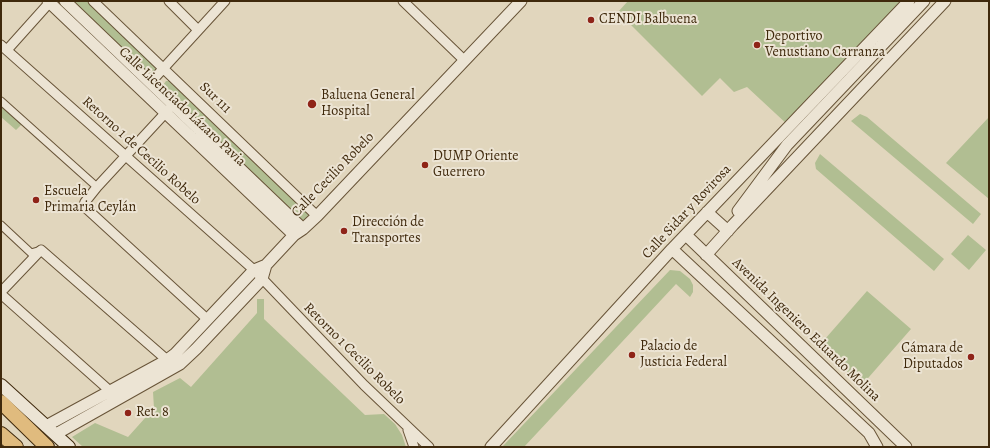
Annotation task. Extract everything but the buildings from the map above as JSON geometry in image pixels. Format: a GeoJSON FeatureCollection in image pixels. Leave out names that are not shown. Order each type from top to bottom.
{"type":"FeatureCollection","features":[{"type":"Feature","properties":{"kind":"highway"},"geometry":{"type":"LineString","coordinates":[[1,402],[47,447]]}},
{"type":"Feature","properties":{"kind":"highway"},"geometry":{"type":"LineString","coordinates":[[1,434],[16,447]]}},
{"type":"Feature","properties":{"kind":"main road"},"geometry":{"type":"LineString","coordinates":[[1,386],[70,447]]}},
{"type":"Feature","properties":{"kind":"street","name":"Calle Licenciado Lázaro Pavia"},"geometry":{"type":"LineString","coordinates":[[65,1],[150,83],[169,108]]}},
{"type":"Feature","properties":{"kind":"street","name":"Sur 111"},"geometry":{"type":"LineString","coordinates":[[93,1],[317,216]]}},
{"type":"Feature","properties":{"kind":"street"},"geometry":{"type":"LineString","coordinates":[[169,1],[198,30]]}},
{"type":"Feature","properties":{"kind":"street"},"geometry":{"type":"LineString","coordinates":[[150,83],[226,1]]}},
{"type":"Feature","properties":{"kind":"street"},"geometry":{"type":"LineString","coordinates":[[403,1],[464,60]]}},
{"type":"Feature","properties":{"kind":"street","name":"Calle Cecilio Robelo"},"geometry":{"type":"LineString","coordinates":[[46,426],[167,360],[254,270],[266,265],[317,216],[521,1]]}},
{"type":"Feature","properties":{"kind":"street","name":"Calle Sidar y Rovirosa"},"geometry":{"type":"LineString","coordinates":[[491,447],[672,249],[909,1]]}},
{"type":"Feature","properties":{"kind":"street"},"geometry":{"type":"LineString","coordinates":[[730,228],[739,211],[787,145],[924,1]]}},
{"type":"Feature","properties":{"kind":"street"},"geometry":{"type":"LineString","coordinates":[[706,255],[945,1]]}},
{"type":"Feature","properties":{"kind":"street","name":"Calle Licenciado Lázaro Pavia"},"geometry":{"type":"LineString","coordinates":[[49,2],[169,108],[299,232]]}},
{"type":"Feature","properties":{"kind":"street"},"geometry":{"type":"LineString","coordinates":[[4,48],[49,2]]}},
{"type":"Feature","properties":{"kind":"street","name":"Retorno 1 de Cecilio Robelo"},"geometry":{"type":"LineString","coordinates":[[4,48],[254,270],[262,279]]}},
{"type":"Feature","properties":{"kind":"street"},"geometry":{"type":"LineString","coordinates":[[1,101],[97,188]]}},
{"type":"Feature","properties":{"kind":"street"},"geometry":{"type":"LineString","coordinates":[[169,108],[87,199],[84,205],[208,319]]}},
{"type":"Feature","properties":{"kind":"street"},"geometry":{"type":"LineString","coordinates":[[729,189],[787,145]]}},
{"type":"Feature","properties":{"kind":"street"},"geometry":{"type":"LineString","coordinates":[[707,212],[730,228]]}},
{"type":"Feature","properties":{"kind":"street"},"geometry":{"type":"LineString","coordinates":[[1,225],[31,253],[41,250]]}},
{"type":"Feature","properties":{"kind":"street","name":"Avenida Ingeniero Eduardo Molina"},"geometry":{"type":"LineString","coordinates":[[686,235],[906,447]]}},
{"type":"Feature","properties":{"kind":"street"},"geometry":{"type":"LineString","coordinates":[[672,249],[869,433],[877,447]]}},
{"type":"Feature","properties":{"kind":"street"},"geometry":{"type":"LineString","coordinates":[[41,250],[1,293],[110,391]]}},
{"type":"Feature","properties":{"kind":"street"},"geometry":{"type":"LineString","coordinates":[[41,250],[167,360]]}},
{"type":"Feature","properties":{"kind":"street","name":"Calle Cecilio Robelo"},"geometry":{"type":"LineString","coordinates":[[56,434],[174,368],[196,350],[262,279],[266,265]]}},
{"type":"Feature","properties":{"kind":"street","name":"Retorno 1 Cecilio Robelo"},"geometry":{"type":"LineString","coordinates":[[262,279],[353,374],[429,447]]}},
{"type":"Feature","properties":{"kind":"street"},"geometry":{"type":"LineString","coordinates":[[187,341],[196,350]]}},
{"type":"Feature","properties":{"kind":"street"},"geometry":{"type":"LineString","coordinates":[[90,401],[97,411]]}},
{"type":"Feature","properties":{"kind":"street"},"geometry":{"type":"LineString","coordinates":[[406,425],[414,447]]}},
{"type":"Feature","properties":{"kind":"green space"},"geometry":{"type":"Polygon","coordinates":[[[69,1],[87,1],[155,66],[156,71],[150,76],[69,1]]]}},
{"type":"Feature","properties":{"kind":"green space","name":"Deportivo Venustiano Carranza"},"geometry":{"type":"Polygon","coordinates":[[[628,1],[904,1],[789,126],[747,87],[734,92],[720,78],[702,96],[618,12],[628,1]]]}},
{"type":"Feature","properties":{"kind":"green space"},"geometry":{"type":"Polygon","coordinates":[[[166,81],[169,81],[308,212],[309,216],[303,222],[161,88],[166,81]]]}},
{"type":"Feature","properties":{"kind":"green space"},"geometry":{"type":"Polygon","coordinates":[[[1,104],[23,123],[16,130],[1,117],[1,104]]]}},
{"type":"Feature","properties":{"kind":"green space"},"geometry":{"type":"Polygon","coordinates":[[[860,114],[867,117],[981,214],[973,224],[851,121],[860,114]]]}},
{"type":"Feature","properties":{"kind":"green space"},"geometry":{"type":"Polygon","coordinates":[[[989,117],[989,199],[946,163],[989,117]]]}},
{"type":"Feature","properties":{"kind":"green space"},"geometry":{"type":"Polygon","coordinates":[[[820,154],[944,259],[934,271],[816,169],[815,163],[820,154]]]}},
{"type":"Feature","properties":{"kind":"green space"},"geometry":{"type":"Polygon","coordinates":[[[968,235],[986,250],[969,270],[951,254],[968,235]]]}},
{"type":"Feature","properties":{"kind":"green space"},"geometry":{"type":"Polygon","coordinates":[[[670,270],[680,271],[690,279],[693,285],[693,292],[690,297],[676,284],[524,447],[502,447],[670,270]]]}},
{"type":"Feature","properties":{"kind":"green space"},"geometry":{"type":"Polygon","coordinates":[[[867,291],[911,329],[862,385],[818,347],[867,291]]]}},
{"type":"Feature","properties":{"kind":"green space"},"geometry":{"type":"Polygon","coordinates":[[[257,299],[264,299],[264,319],[365,415],[384,414],[395,424],[402,435],[406,447],[83,447],[72,437],[95,423],[128,437],[154,408],[153,392],[180,378],[191,387],[257,313],[257,299]]]}},
{"type":"Feature","properties":{"kind":"place","name":"CENDI Balbuena"},"geometry":{"type":"Point","coordinates":[591,20]}},
{"type":"Feature","properties":{"kind":"place","name":"Deportivo Venustiano Carranza"},"geometry":{"type":"Point","coordinates":[757,45]}},
{"type":"Feature","properties":{"kind":"place","name":"Baluena General Hospital"},"geometry":{"type":"Point","coordinates":[312,104]}},
{"type":"Feature","properties":{"kind":"place","name":"DUMP Oriente Guerrero"},"geometry":{"type":"Point","coordinates":[425,165]}},
{"type":"Feature","properties":{"kind":"place","name":"Escuela Primaria Ceylán"},"geometry":{"type":"Point","coordinates":[36,200]}},
{"type":"Feature","properties":{"kind":"place","name":"Dirección de Transportes"},"geometry":{"type":"Point","coordinates":[344,231]}},
{"type":"Feature","properties":{"kind":"place","name":"Palacio de Justicia Federal"},"geometry":{"type":"Point","coordinates":[632,355]}},
{"type":"Feature","properties":{"kind":"place","name":"Cámara de Diputados"},"geometry":{"type":"Point","coordinates":[971,357]}},
{"type":"Feature","properties":{"kind":"place","name":"Ret. 8"},"geometry":{"type":"Point","coordinates":[128,413]}}]}
